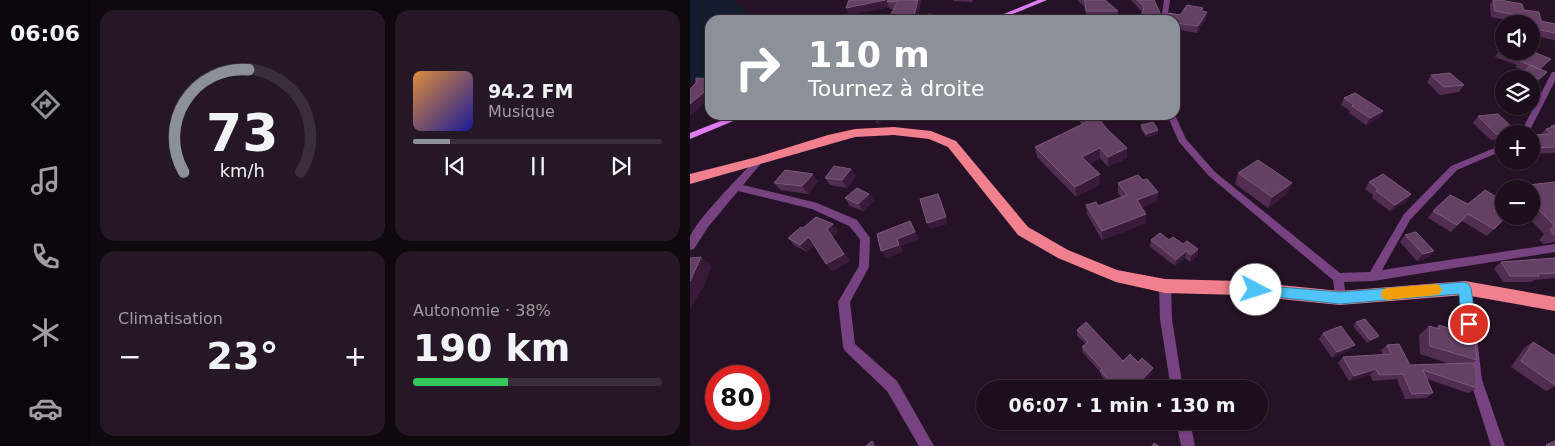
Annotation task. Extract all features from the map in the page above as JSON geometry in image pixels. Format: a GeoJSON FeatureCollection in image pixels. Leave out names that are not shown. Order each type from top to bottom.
{"type":"FeatureCollection","features":[{"type":"Feature","properties":{"kind":"highway"},"geometry":{"type":"LineString","coordinates":[[690,179],[855,133],[894,131],[931,135],[952,144],[1023,231],[1063,254],[1116,276],[1165,286],[1240,288],[1340,298],[1464,288],[1555,304]]}},
{"type":"Feature","properties":{"kind":"main road"},"geometry":{"type":"LineString","coordinates":[[1005,15],[1044,0]]}},
{"type":"Feature","properties":{"kind":"main road"},"geometry":{"type":"LineString","coordinates":[[690,136],[731,120]]}},
{"type":"Feature","properties":{"kind":"street"},"geometry":{"type":"LineString","coordinates":[[1165,15],[1167,0]]}},
{"type":"Feature","properties":{"kind":"street"},"geometry":{"type":"LineString","coordinates":[[1529,125],[1555,74]]}},
{"type":"Feature","properties":{"kind":"street"},"geometry":{"type":"LineString","coordinates":[[1173,120],[1182,140],[1212,174],[1338,278],[1372,276],[1555,248]]}},
{"type":"Feature","properties":{"kind":"street"},"geometry":{"type":"LineString","coordinates":[[1372,276],[1407,217],[1454,168],[1495,151]]}},
{"type":"Feature","properties":{"kind":"street"},"geometry":{"type":"LineString","coordinates":[[690,246],[704,224],[759,161]]}},
{"type":"Feature","properties":{"kind":"street"},"geometry":{"type":"LineString","coordinates":[[735,187],[814,206],[853,223],[865,238],[864,267],[844,302],[849,347],[892,386],[927,446]]}},
{"type":"Feature","properties":{"kind":"street"},"geometry":{"type":"LineString","coordinates":[[1338,278],[1340,298]]}},
{"type":"Feature","properties":{"kind":"street"},"geometry":{"type":"LineString","coordinates":[[1165,286],[1166,319],[1176,380]]}},
{"type":"Feature","properties":{"kind":"street"},"geometry":{"type":"LineString","coordinates":[[1464,288],[1476,380],[1498,446]]}},
{"type":"Feature","properties":{"kind":"street"},"geometry":{"type":"LineString","coordinates":[[1185,430],[1188,446]]}},
{"type":"Feature","properties":{"kind":"shaded area"},"geometry":{"type":"Polygon","coordinates":[[[690,0],[733,0],[749,15],[705,15],[705,79],[690,83],[690,0]]]}},
{"type":"Feature","properties":{"kind":"building"},"geometry":{"type":"Polygon","coordinates":[[[849,0],[885,0],[846,8],[849,0]]]}},
{"type":"Feature","properties":{"kind":"building"},"geometry":{"type":"Polygon","coordinates":[[[888,0],[918,0],[914,15],[891,15],[898,1],[887,2],[888,0]]]}},
{"type":"Feature","properties":{"kind":"building"},"geometry":{"type":"Polygon","coordinates":[[[1084,0],[1105,0],[1118,11],[1086,11],[1084,0]]]}},
{"type":"Feature","properties":{"kind":"building"},"geometry":{"type":"Polygon","coordinates":[[[1137,0],[1154,0],[1161,15],[1142,15],[1144,7],[1137,0]]]}},
{"type":"Feature","properties":{"kind":"building"},"geometry":{"type":"Polygon","coordinates":[[[1493,0],[1500,0],[1522,4],[1524,10],[1539,12],[1540,15],[1517,15],[1495,11],[1493,0]]]}},
{"type":"Feature","properties":{"kind":"building"},"geometry":{"type":"Polygon","coordinates":[[[1187,5],[1203,8],[1201,11],[1207,12],[1198,26],[1180,24],[1180,15],[1187,5]]]}},
{"type":"Feature","properties":{"kind":"building"},"geometry":{"type":"Polygon","coordinates":[[[1540,16],[1541,21],[1555,24],[1555,33],[1540,30],[1540,16]]]}},
{"type":"Feature","properties":{"kind":"building"},"geometry":{"type":"Polygon","coordinates":[[[1540,55],[1551,59],[1539,69],[1520,61],[1540,60],[1540,55]]]}},
{"type":"Feature","properties":{"kind":"building"},"geometry":{"type":"Polygon","coordinates":[[[1531,65],[1547,72],[1540,78],[1540,70],[1525,70],[1531,65]]]}},
{"type":"Feature","properties":{"kind":"building"},"geometry":{"type":"Polygon","coordinates":[[[1450,73],[1464,85],[1444,87],[1431,75],[1450,73]]]}},
{"type":"Feature","properties":{"kind":"building"},"geometry":{"type":"Polygon","coordinates":[[[696,78],[705,79],[705,91],[690,104],[690,89],[696,83],[696,78]]]}},
{"type":"Feature","properties":{"kind":"building"},"geometry":{"type":"Polygon","coordinates":[[[1355,93],[1383,111],[1370,118],[1344,98],[1355,93]]]}},
{"type":"Feature","properties":{"kind":"building"},"geometry":{"type":"Polygon","coordinates":[[[1499,115],[1510,125],[1495,125],[1495,133],[1478,116],[1499,115]]]}},
{"type":"Feature","properties":{"kind":"building"},"geometry":{"type":"Polygon","coordinates":[[[1086,120],[1100,120],[1127,148],[1108,157],[1100,148],[1082,157],[1100,174],[1075,187],[1035,147],[1087,122],[1086,120]]]}},
{"type":"Feature","properties":{"kind":"building"},"geometry":{"type":"Polygon","coordinates":[[[1153,122],[1158,130],[1146,134],[1141,125],[1153,122]]]}},
{"type":"Feature","properties":{"kind":"building"},"geometry":{"type":"Polygon","coordinates":[[[1555,125],[1555,147],[1540,148],[1540,135],[1552,134],[1546,129],[1553,127],[1551,126],[1555,125]]]}},
{"type":"Feature","properties":{"kind":"building"},"geometry":{"type":"Polygon","coordinates":[[[1258,160],[1292,183],[1272,197],[1238,173],[1258,160]]]}},
{"type":"Feature","properties":{"kind":"building"},"geometry":{"type":"Polygon","coordinates":[[[834,166],[851,169],[842,180],[825,178],[834,166]]]}},
{"type":"Feature","properties":{"kind":"building"},"geometry":{"type":"Polygon","coordinates":[[[785,170],[813,174],[802,186],[774,183],[785,170]]]}},
{"type":"Feature","properties":{"kind":"building"},"geometry":{"type":"Polygon","coordinates":[[[1383,174],[1411,194],[1395,205],[1376,191],[1378,189],[1369,182],[1383,174]]]}},
{"type":"Feature","properties":{"kind":"building"},"geometry":{"type":"Polygon","coordinates":[[[1138,175],[1143,180],[1147,179],[1158,192],[1137,200],[1146,214],[1102,231],[1086,205],[1096,202],[1098,206],[1127,195],[1118,183],[1138,175]]]}},
{"type":"Feature","properties":{"kind":"building"},"geometry":{"type":"Polygon","coordinates":[[[1555,182],[1555,235],[1550,230],[1554,225],[1540,211],[1540,184],[1555,182]]]}},
{"type":"Feature","properties":{"kind":"building"},"geometry":{"type":"Polygon","coordinates":[[[857,188],[869,194],[858,204],[845,198],[857,188]]]}},
{"type":"Feature","properties":{"kind":"building"},"geometry":{"type":"Polygon","coordinates":[[[1485,190],[1495,196],[1495,225],[1498,225],[1494,229],[1468,214],[1457,225],[1433,211],[1450,195],[1468,204],[1485,190]]]}},
{"type":"Feature","properties":{"kind":"building"},"geometry":{"type":"Polygon","coordinates":[[[938,194],[946,217],[927,223],[920,199],[938,194]]]}},
{"type":"Feature","properties":{"kind":"building"},"geometry":{"type":"Polygon","coordinates":[[[816,217],[833,224],[827,229],[844,254],[826,264],[809,237],[800,245],[788,238],[816,217]]]}},
{"type":"Feature","properties":{"kind":"building"},"geometry":{"type":"Polygon","coordinates":[[[910,221],[915,232],[897,239],[899,245],[881,251],[877,234],[910,221]]]}},
{"type":"Feature","properties":{"kind":"building"},"geometry":{"type":"Polygon","coordinates":[[[1416,232],[1434,251],[1423,254],[1405,235],[1416,232]]]}},
{"type":"Feature","properties":{"kind":"building"},"geometry":{"type":"Polygon","coordinates":[[[1160,233],[1169,240],[1173,237],[1183,244],[1187,241],[1198,249],[1191,255],[1186,251],[1176,260],[1151,240],[1160,233]]]}},
{"type":"Feature","properties":{"kind":"building"},"geometry":{"type":"Polygon","coordinates":[[[701,257],[692,277],[690,281],[690,258],[701,257]]]}},
{"type":"Feature","properties":{"kind":"building"},"geometry":{"type":"Polygon","coordinates":[[[1555,258],[1555,273],[1538,274],[1539,276],[1510,276],[1501,262],[1555,258]]]}},
{"type":"Feature","properties":{"kind":"building"},"geometry":{"type":"Polygon","coordinates":[[[1365,319],[1379,336],[1370,340],[1356,322],[1365,319]]]}},
{"type":"Feature","properties":{"kind":"building"},"geometry":{"type":"Polygon","coordinates":[[[1086,322],[1123,361],[1130,354],[1138,362],[1142,358],[1153,368],[1142,380],[1110,380],[1100,371],[1102,369],[1082,347],[1088,342],[1077,330],[1086,322]]]}},
{"type":"Feature","properties":{"kind":"building"},"geometry":{"type":"Polygon","coordinates":[[[1439,325],[1474,337],[1477,360],[1430,346],[1429,326],[1439,329],[1439,325]]]}},
{"type":"Feature","properties":{"kind":"building"},"geometry":{"type":"Polygon","coordinates":[[[1341,326],[1355,345],[1337,352],[1323,333],[1341,326]]]}},
{"type":"Feature","properties":{"kind":"building"},"geometry":{"type":"Polygon","coordinates":[[[1533,342],[1555,356],[1555,385],[1521,361],[1533,342]]]}},
{"type":"Feature","properties":{"kind":"building"},"geometry":{"type":"Polygon","coordinates":[[[1399,344],[1410,365],[1472,363],[1475,366],[1477,388],[1423,370],[1433,393],[1412,394],[1403,374],[1379,375],[1376,369],[1354,376],[1343,357],[1391,354],[1387,345],[1399,344]]]}},
{"type":"Feature","properties":{"kind":"building"},"geometry":{"type":"Polygon","coordinates":[[[872,441],[874,446],[866,446],[872,441]]]}},
{"type":"Feature","properties":{"kind":"building"},"geometry":{"type":"Polygon","coordinates":[[[1555,441],[1555,446],[1546,445],[1555,441]]]}},
{"type":"Feature","properties":{"kind":"slow traffic"},"geometry":{"type":"LineString","coordinates":[[1387,294],[1436,290]]}},
{"type":"Feature","properties":{"kind":"route"},"geometry":{"type":"LineString","coordinates":[[1256,290],[1340,298],[1464,288],[1469,324]]}}]}
